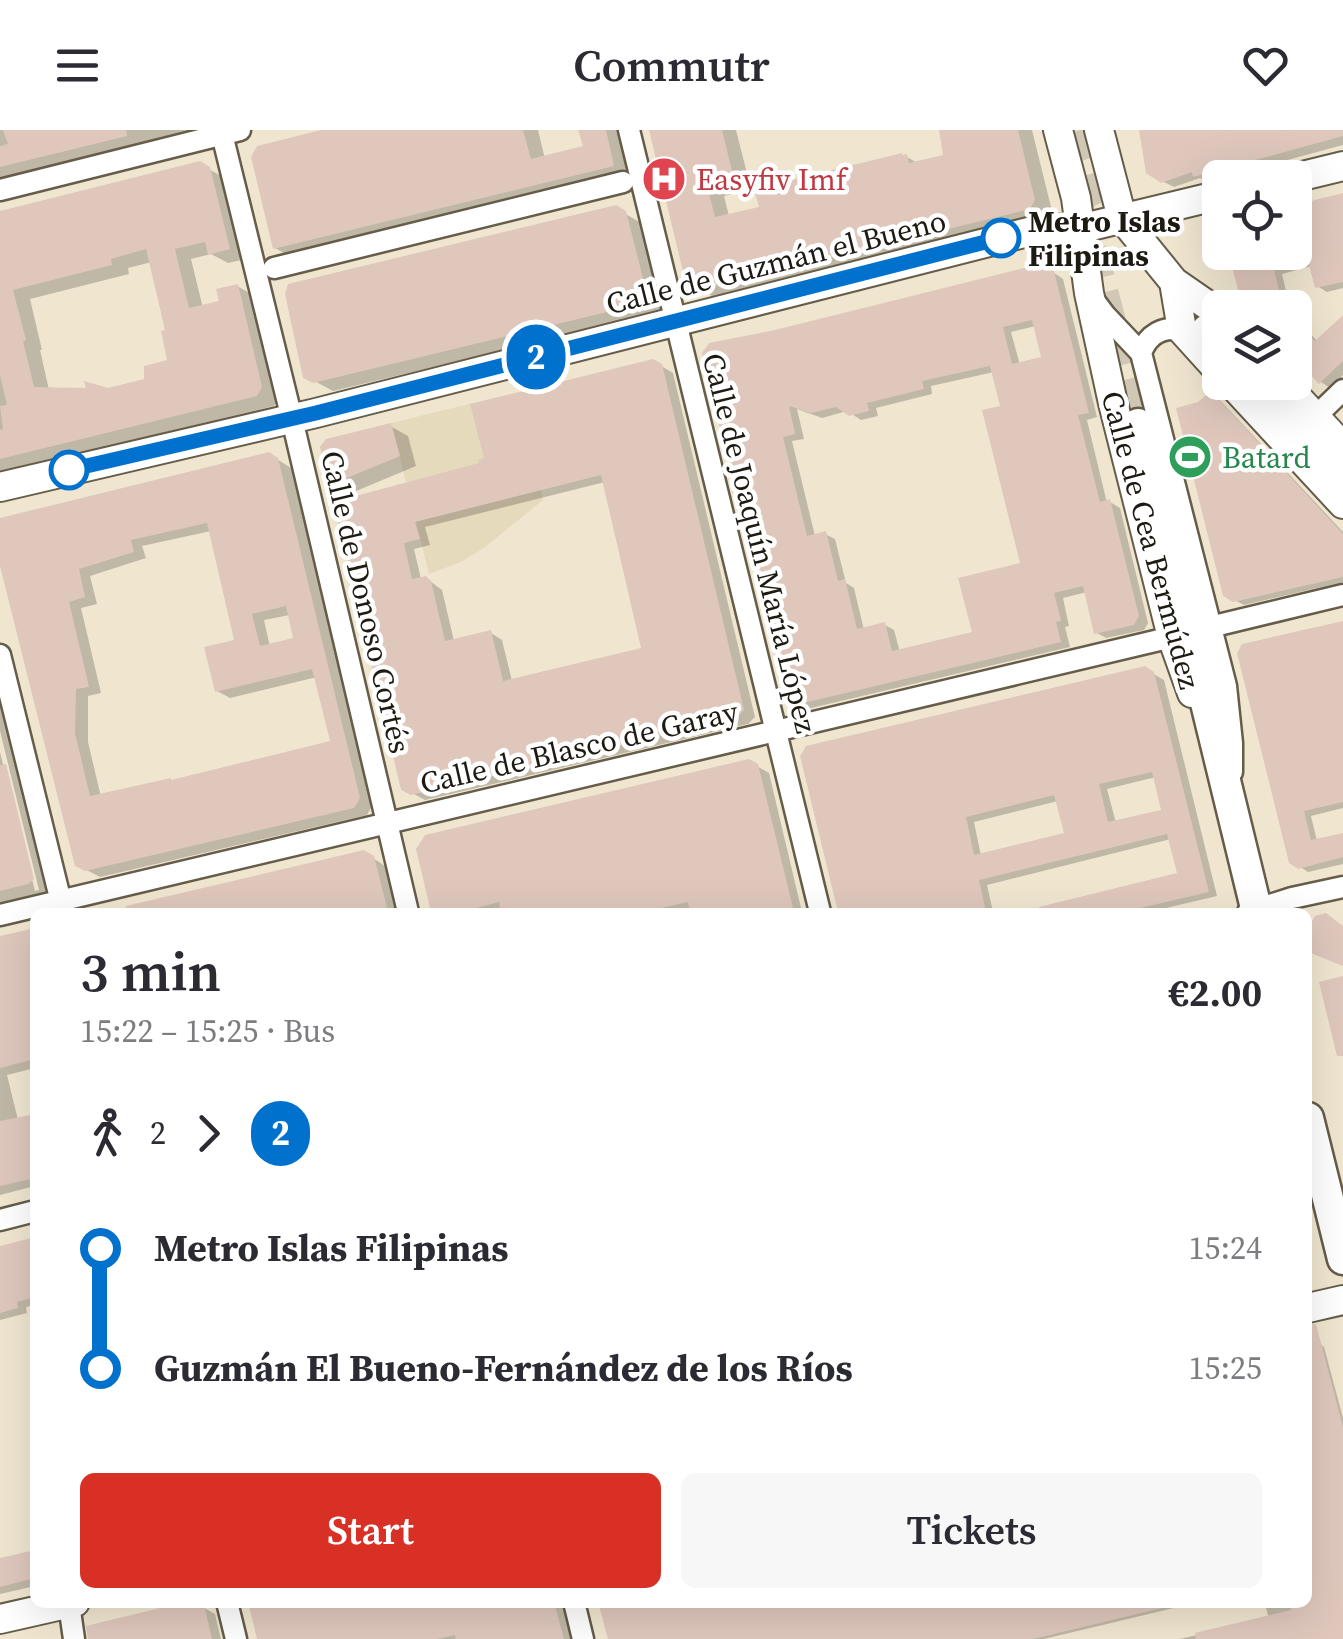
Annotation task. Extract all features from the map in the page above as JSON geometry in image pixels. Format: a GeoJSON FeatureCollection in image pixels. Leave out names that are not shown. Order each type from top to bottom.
{"type":"FeatureCollection","features":[{"type":"Feature","properties":{"kind":"main road"},"geometry":{"type":"LineString","coordinates":[[1272,400],[1343,477]]}},
{"type":"Feature","properties":{"kind":"main road","name":"Calle de Cea Bermúdez"},"geometry":{"type":"LineString","coordinates":[[1138,424],[1252,908]]}},
{"type":"Feature","properties":{"kind":"main road"},"geometry":{"type":"LineString","coordinates":[[1312,1134],[1343,1259]]}},
{"type":"Feature","properties":{"kind":"street","name":"Calle de Joaquín María López"},"geometry":{"type":"LineString","coordinates":[[629,130],[819,908]]}},
{"type":"Feature","properties":{"kind":"street","name":"Calle de Cea Bermúdez"},"geometry":{"type":"LineString","coordinates":[[1058,130],[1076,198],[1089,293],[1113,402],[1172,637],[1228,796]]}},
{"type":"Feature","properties":{"kind":"street"},"geometry":{"type":"LineString","coordinates":[[1099,130],[1122,218],[1202,323]]}},
{"type":"Feature","properties":{"kind":"street"},"geometry":{"type":"LineString","coordinates":[[0,190],[228,131]]}},
{"type":"Feature","properties":{"kind":"street","name":"Calle de Donoso Cortés"},"geometry":{"type":"LineString","coordinates":[[228,131],[407,908]]}},
{"type":"Feature","properties":{"kind":"street"},"geometry":{"type":"LineString","coordinates":[[1312,174],[1343,166]]}},
{"type":"Feature","properties":{"kind":"street"},"geometry":{"type":"LineString","coordinates":[[274,268],[623,182]]}},
{"type":"Feature","properties":{"kind":"street","name":"Calle de Guzmán el Bueno"},"geometry":{"type":"LineString","coordinates":[[0,486],[292,419],[1030,231],[1052,226],[1080,228],[1202,199]]}},
{"type":"Feature","properties":{"kind":"street"},"geometry":{"type":"LineString","coordinates":[[1174,282],[1202,323]]}},
{"type":"Feature","properties":{"kind":"street","name":"Calle de Cea Bermúdez"},"geometry":{"type":"LineString","coordinates":[[1089,293],[1142,352]]}},
{"type":"Feature","properties":{"kind":"street","name":"Calle de Cea Bermúdez"},"geometry":{"type":"LineString","coordinates":[[1202,330],[1172,328],[1155,333],[1142,352],[1226,686],[1232,743],[1228,796]]}},
{"type":"Feature","properties":{"kind":"street"},"geometry":{"type":"LineString","coordinates":[[1315,416],[1343,390]]}},
{"type":"Feature","properties":{"kind":"street"},"geometry":{"type":"LineString","coordinates":[[1247,400],[1343,504]]}},
{"type":"Feature","properties":{"kind":"street"},"geometry":{"type":"LineString","coordinates":[[1300,400],[1343,447]]}},
{"type":"Feature","properties":{"kind":"street"},"geometry":{"type":"LineString","coordinates":[[1210,627],[1343,595]]}},
{"type":"Feature","properties":{"kind":"street","name":"Calle de Blasco de Garay"},"geometry":{"type":"LineString","coordinates":[[62,907],[387,823],[1172,637]]}},
{"type":"Feature","properties":{"kind":"street"},"geometry":{"type":"LineString","coordinates":[[0,654],[62,907]]}},
{"type":"Feature","properties":{"kind":"street"},"geometry":{"type":"LineString","coordinates":[[1264,908],[1343,887]]}},
{"type":"Feature","properties":{"kind":"street","name":"Calle de Blasco de Garay"},"geometry":{"type":"LineString","coordinates":[[0,915],[30,911]]}},
{"type":"Feature","properties":{"kind":"street"},"geometry":{"type":"LineString","coordinates":[[0,1220],[30,1212]]}},
{"type":"Feature","properties":{"kind":"street"},"geometry":{"type":"LineString","coordinates":[[1312,1307],[1343,1300]]}},
{"type":"Feature","properties":{"kind":"street"},"geometry":{"type":"LineString","coordinates":[[0,1619],[50,1608]]}},
{"type":"Feature","properties":{"kind":"street"},"geometry":{"type":"LineString","coordinates":[[72,1608],[74,1639]]}},
{"type":"Feature","properties":{"kind":"street"},"geometry":{"type":"LineString","coordinates":[[228,1608],[236,1639]]}},
{"type":"Feature","properties":{"kind":"street"},"geometry":{"type":"LineString","coordinates":[[575,1608],[583,1639]]}},
{"type":"Feature","properties":{"kind":"shaded area"},"geometry":{"type":"Polygon","coordinates":[[[502,396],[504,411],[543,500],[484,548],[429,574],[391,423],[502,396]]]}},
{"type":"Feature","properties":{"kind":"building"},"geometry":{"type":"Polygon","coordinates":[[[3,130],[126,130],[127,136],[0,167],[0,146],[8,144],[3,130]]]}},
{"type":"Feature","properties":{"kind":"building"},"geometry":{"type":"Polygon","coordinates":[[[321,130],[523,130],[531,159],[583,146],[578,130],[606,130],[614,166],[273,249],[251,157],[257,146],[321,130]]]}},
{"type":"Feature","properties":{"kind":"building"},"geometry":{"type":"Polygon","coordinates":[[[649,130],[722,130],[734,179],[707,186],[715,217],[759,207],[754,189],[902,153],[907,154],[909,163],[943,155],[939,130],[1018,130],[1035,200],[1030,209],[697,290],[686,284],[649,130]]]}},
{"type":"Feature","properties":{"kind":"building"},"geometry":{"type":"Polygon","coordinates":[[[1139,130],[1343,130],[1343,136],[1255,160],[1202,160],[1202,175],[1193,177],[1192,172],[1161,183],[1146,173],[1139,130]]]}},
{"type":"Feature","properties":{"kind":"building"},"geometry":{"type":"Polygon","coordinates":[[[200,161],[210,167],[230,249],[208,255],[205,242],[175,249],[189,308],[219,301],[216,289],[238,284],[262,387],[257,396],[0,459],[0,406],[7,405],[0,375],[0,211],[200,161]],[[146,249],[111,259],[112,265],[13,290],[34,387],[86,388],[84,381],[108,388],[144,379],[144,366],[167,360],[161,331],[165,330],[146,249]]]}},
{"type":"Feature","properties":{"kind":"building"},"geometry":{"type":"Polygon","coordinates":[[[1343,193],[1343,282],[1315,288],[1310,270],[1312,201],[1343,193]]]}},
{"type":"Feature","properties":{"kind":"building"},"geometry":{"type":"Polygon","coordinates":[[[616,205],[626,211],[647,294],[640,304],[313,383],[303,378],[285,294],[288,284],[616,205]]]}},
{"type":"Feature","properties":{"kind":"building"},"geometry":{"type":"Polygon","coordinates":[[[1044,263],[1054,271],[1089,413],[1078,415],[1100,502],[1110,499],[1139,616],[1134,625],[1094,634],[1083,586],[1054,593],[1061,642],[795,705],[785,699],[702,353],[709,343],[1044,263]],[[1032,320],[1003,327],[1012,364],[1041,357],[1032,320]],[[990,366],[922,381],[924,389],[867,403],[869,411],[849,416],[836,407],[811,413],[789,406],[795,434],[783,437],[807,536],[826,531],[838,581],[845,579],[857,629],[885,622],[892,651],[972,632],[958,578],[1020,563],[982,410],[1000,406],[990,366]]]}},
{"type":"Feature","properties":{"kind":"building"},"geometry":{"type":"Polygon","coordinates":[[[1233,270],[1274,270],[1279,290],[1238,290],[1233,270]]]}},
{"type":"Feature","properties":{"kind":"building"},"geometry":{"type":"Polygon","coordinates":[[[1343,315],[1343,361],[1319,384],[1312,376],[1312,338],[1315,341],[1343,315]]]}},
{"type":"Feature","properties":{"kind":"building"},"geometry":{"type":"Polygon","coordinates":[[[653,359],[662,364],[744,710],[736,718],[411,795],[401,790],[333,502],[479,463],[484,458],[470,404],[653,359]],[[601,475],[415,522],[420,539],[404,543],[412,579],[426,576],[431,581],[445,641],[491,630],[503,681],[641,648],[601,475]]]}},
{"type":"Feature","properties":{"kind":"building"},"geometry":{"type":"Polygon","coordinates":[[[1219,400],[1343,534],[1343,577],[1233,602],[1223,596],[1176,408],[1219,400]]]}},
{"type":"Feature","properties":{"kind":"building"},"geometry":{"type":"Polygon","coordinates":[[[391,423],[400,456],[330,485],[320,447],[326,439],[391,423]]]}},
{"type":"Feature","properties":{"kind":"building"},"geometry":{"type":"Polygon","coordinates":[[[269,452],[278,458],[360,798],[354,808],[85,871],[75,866],[0,566],[0,518],[269,452]],[[207,523],[131,540],[134,552],[79,569],[85,597],[69,602],[89,687],[76,689],[75,733],[90,796],[330,741],[312,669],[215,692],[204,647],[234,640],[207,523]],[[286,606],[252,614],[260,646],[293,638],[286,606]]]}},
{"type":"Feature","properties":{"kind":"building"},"geometry":{"type":"Polygon","coordinates":[[[1343,621],[1343,802],[1304,811],[1311,840],[1343,833],[1343,857],[1298,869],[1289,863],[1237,653],[1242,644],[1343,621]]]}},
{"type":"Feature","properties":{"kind":"building"},"geometry":{"type":"Polygon","coordinates":[[[1145,666],[1154,672],[1209,892],[1140,908],[1039,908],[1177,873],[1167,834],[979,880],[985,908],[837,908],[800,756],[806,746],[1145,666]],[[1152,772],[1099,784],[1108,822],[1161,810],[1152,772]],[[1054,795],[966,817],[974,855],[1064,833],[1054,795]]]}},
{"type":"Feature","properties":{"kind":"building"},"geometry":{"type":"Polygon","coordinates":[[[749,759],[758,764],[793,908],[689,908],[688,902],[662,908],[500,908],[499,902],[476,908],[430,908],[416,849],[425,835],[749,759]]]}},
{"type":"Feature","properties":{"kind":"building"},"geometry":{"type":"Polygon","coordinates":[[[6,764],[34,879],[0,891],[0,765],[6,764]]]}},
{"type":"Feature","properties":{"kind":"building"},"geometry":{"type":"Polygon","coordinates":[[[364,850],[374,856],[387,908],[126,908],[364,850]]]}},
{"type":"Feature","properties":{"kind":"building"},"geometry":{"type":"Polygon","coordinates":[[[1326,913],[1343,926],[1343,966],[1312,954],[1315,916],[1326,913]]]}},
{"type":"Feature","properties":{"kind":"building"},"geometry":{"type":"Polygon","coordinates":[[[30,929],[30,1060],[0,1068],[0,936],[30,929]]]}},
{"type":"Feature","properties":{"kind":"building"},"geometry":{"type":"Polygon","coordinates":[[[1343,976],[1343,1056],[1337,1056],[1319,982],[1343,976]]]}},
{"type":"Feature","properties":{"kind":"building"},"geometry":{"type":"Polygon","coordinates":[[[30,1115],[30,1179],[0,1186],[0,1121],[30,1115]]]}},
{"type":"Feature","properties":{"kind":"building"},"geometry":{"type":"Polygon","coordinates":[[[30,1238],[30,1298],[17,1302],[18,1308],[0,1313],[0,1246],[30,1238]]]}},
{"type":"Feature","properties":{"kind":"building"},"geometry":{"type":"Polygon","coordinates":[[[1312,1324],[1316,1324],[1343,1427],[1343,1639],[1196,1639],[1195,1633],[1291,1608],[1312,1608],[1312,1324]]]}},
{"type":"Feature","properties":{"kind":"building"},"geometry":{"type":"Polygon","coordinates":[[[30,1551],[30,1579],[0,1587],[0,1558],[30,1551]]]}},
{"type":"Feature","properties":{"kind":"building"},"geometry":{"type":"Polygon","coordinates":[[[160,1608],[205,1608],[212,1639],[88,1639],[86,1626],[160,1608]]]}},
{"type":"Feature","properties":{"kind":"building"},"geometry":{"type":"Polygon","coordinates":[[[249,1608],[556,1608],[564,1639],[456,1639],[455,1635],[437,1639],[257,1639],[249,1608]]]}},
{"type":"Feature","properties":{"kind":"building"},"geometry":{"type":"Polygon","coordinates":[[[600,1608],[1162,1608],[1033,1639],[608,1639],[600,1608]]]}},
{"type":"Feature","properties":{"kind":"tunnel"},"geometry":{"type":"LineString","coordinates":[[1080,130],[1098,187],[1120,230]]}},
{"type":"Feature","properties":{"kind":"tunnel"},"geometry":{"type":"LineString","coordinates":[[1092,249],[1138,424]]}},
{"type":"Feature","properties":{"kind":"bus line","name":"2"},"geometry":{"type":"LineString","coordinates":[[69,470],[316,413],[1001,238]]}},
{"type":"Feature","properties":{"kind":"place","name":"Easyfiv Imf"},"geometry":{"type":"Point","coordinates":[664,179]}},
{"type":"Feature","properties":{"kind":"place","name":"Metro Islas Filipinas"},"geometry":{"type":"Point","coordinates":[1001,238]}},
{"type":"Feature","properties":{"kind":"place","name":"Batard"},"geometry":{"type":"Point","coordinates":[1190,457]}}]}
